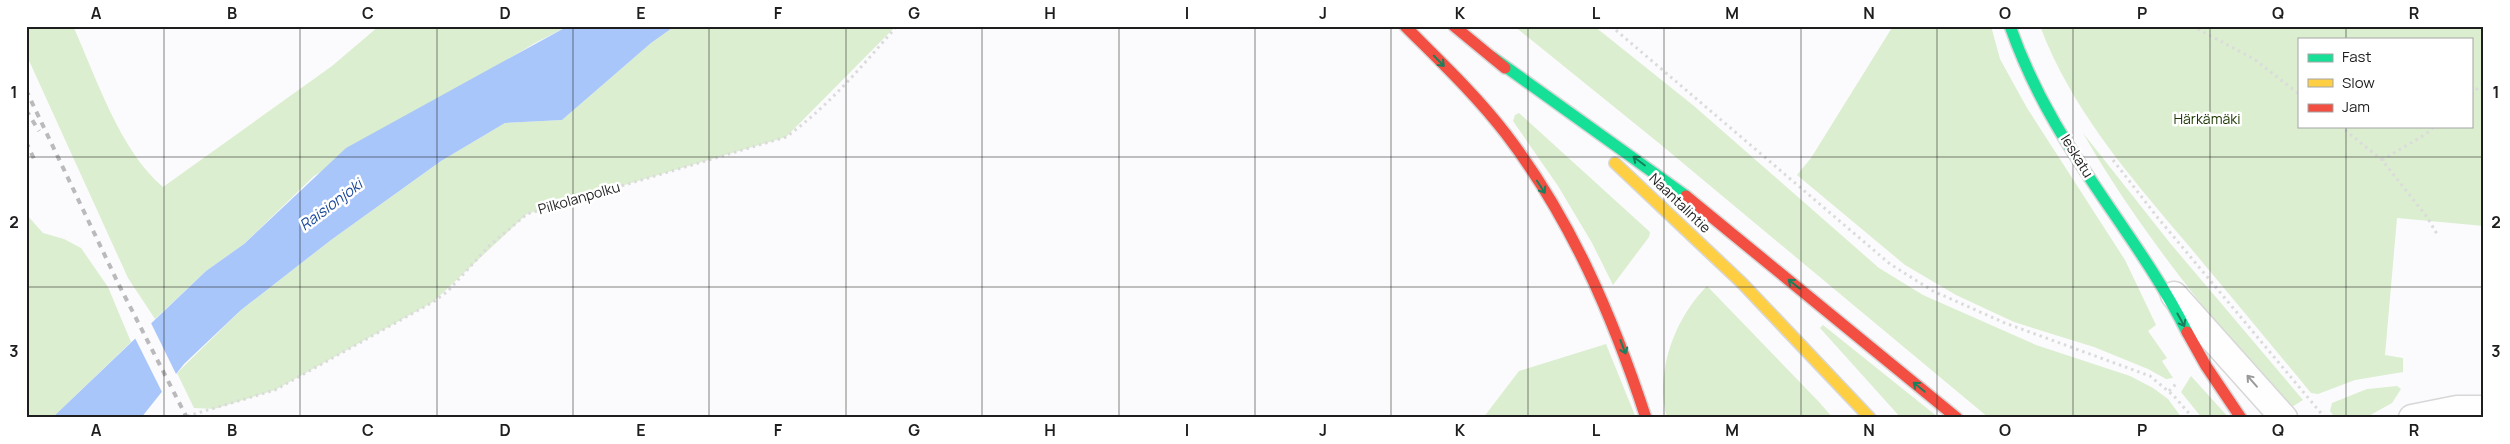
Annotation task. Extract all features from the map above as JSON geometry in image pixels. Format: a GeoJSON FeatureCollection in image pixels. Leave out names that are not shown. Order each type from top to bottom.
{"type":"FeatureCollection","features":[{"type":"Feature","properties":{"kind":"main road"},"geometry":{"type":"LineString","coordinates":[[1406,26],[1475,97],[1506,134],[1555,208],[1594,278],[1615,325],[1646,418]]}},
{"type":"Feature","properties":{"kind":"main road"},"geometry":{"type":"LineString","coordinates":[[1454,26],[1492,56],[1593,144]]}},
{"type":"Feature","properties":{"kind":"main road","name":"Ieskatu"},"geometry":{"type":"LineString","coordinates":[[2010,26],[2030,75],[2045,105],[2082,165],[2157,277],[2211,374],[2242,418]]}},
{"type":"Feature","properties":{"kind":"main road"},"geometry":{"type":"LineString","coordinates":[[1492,56],[1711,215],[1957,418]]}},
{"type":"Feature","properties":{"kind":"main road","name":"Naantalintie"},"geometry":{"type":"LineString","coordinates":[[1608,157],[1742,283],[1870,418]]}},
{"type":"Feature","properties":{"kind":"street","name":"Ieskatu"},"geometry":{"type":"LineString","coordinates":[[2157,277],[2284,418]]}},
{"type":"Feature","properties":{"kind":"street"},"geometry":{"type":"LineString","coordinates":[[2412,418],[2457,409],[2484,409]]}},
{"type":"Feature","properties":{"kind":"path","name":"Pilkolanpolku"},"geometry":{"type":"LineString","coordinates":[[181,418],[275,390],[433,302],[448,291],[489,246],[527,214],[786,137],[813,118],[897,26]]}},
{"type":"Feature","properties":{"kind":"path"},"geometry":{"type":"LineString","coordinates":[[1611,26],[1890,264],[1933,290],[1965,306],[2005,323],[2150,376],[2169,391],[2193,418]]}},
{"type":"Feature","properties":{"kind":"path"},"geometry":{"type":"LineString","coordinates":[[2192,26],[2254,58],[2298,93]]}},
{"type":"Feature","properties":{"kind":"path"},"geometry":{"type":"LineString","coordinates":[[2472,93],[2484,83]]}},
{"type":"Feature","properties":{"kind":"path"},"geometry":{"type":"LineString","coordinates":[[2342,128],[2382,160],[2427,216],[2437,234]]}},
{"type":"Feature","properties":{"kind":"path"},"geometry":{"type":"LineString","coordinates":[[2382,160],[2432,128]]}},
{"type":"Feature","properties":{"kind":"path"},"geometry":{"type":"LineString","coordinates":[[2110,156],[2158,218],[2325,418]]}},
{"type":"Feature","properties":{"kind":"path"},"geometry":{"type":"LineString","coordinates":[[2169,391],[2176,383]]}},
{"type":"Feature","properties":{"kind":"green space"},"geometry":{"type":"Polygon","coordinates":[[[26,26],[73,26],[100,90],[122,134],[134,154],[163,187],[332,66],[379,26],[568,26],[535,43],[314,176],[244,244],[206,271],[155,319],[128,278],[26,54],[26,26]]]}},
{"type":"Feature","properties":{"kind":"green space"},"geometry":{"type":"Polygon","coordinates":[[[675,26],[896,26],[786,137],[527,214],[433,302],[275,390],[214,409],[194,408],[177,373],[241,310],[331,240],[441,161],[505,123],[562,120],[651,43],[675,26]]]}},
{"type":"Feature","properties":{"kind":"green space"},"geometry":{"type":"Polygon","coordinates":[[[1514,26],[1594,26],[1694,106],[1879,268],[1923,295],[2036,345],[2130,376],[2153,388],[2168,399],[2182,418],[1989,418],[1660,144],[1514,26]]]}},
{"type":"Feature","properties":{"kind":"green space"},"geometry":{"type":"Polygon","coordinates":[[[1893,26],[1991,26],[2000,59],[2027,108],[2125,260],[2156,325],[2148,331],[2167,358],[2162,361],[2173,378],[2166,379],[2148,369],[2094,347],[2014,322],[1956,295],[1905,265],[1797,175],[1811,158],[1893,26]]]}},
{"type":"Feature","properties":{"kind":"green space","name":"Härkämäki"},"geometry":{"type":"Polygon","coordinates":[[[2040,26],[2484,26],[2484,226],[2397,218],[2385,355],[2403,358],[2403,372],[2355,380],[2318,394],[2311,393],[2121,164],[2084,112],[2068,85],[2040,26]]]}},
{"type":"Feature","properties":{"kind":"green space"},"geometry":{"type":"Polygon","coordinates":[[[1519,113],[1650,232],[1649,237],[1613,285],[1592,243],[1558,186],[1513,121],[1515,115],[1519,113]]]}},
{"type":"Feature","properties":{"kind":"green space"},"geometry":{"type":"Polygon","coordinates":[[[2083,133],[2170,243],[2303,400],[2287,410],[2179,276],[2129,206],[2083,133]]]}},
{"type":"Feature","properties":{"kind":"green space"},"geometry":{"type":"Polygon","coordinates":[[[26,214],[43,233],[64,239],[81,248],[108,287],[131,342],[52,418],[26,418],[26,214]]]}},
{"type":"Feature","properties":{"kind":"green space"},"geometry":{"type":"Polygon","coordinates":[[[1707,286],[1833,418],[1667,418],[1663,382],[1670,347],[1685,314],[1707,286]]]}},
{"type":"Feature","properties":{"kind":"green space"},"geometry":{"type":"Polygon","coordinates":[[[1823,325],[1939,418],[1901,418],[1820,328],[1823,325]]]}},
{"type":"Feature","properties":{"kind":"green space"},"geometry":{"type":"Polygon","coordinates":[[[1606,344],[1636,418],[1483,418],[1519,371],[1606,344]]]}},
{"type":"Feature","properties":{"kind":"green space"},"geometry":{"type":"Polygon","coordinates":[[[2191,376],[2229,418],[2202,418],[2181,392],[2191,376]]]}},
{"type":"Feature","properties":{"kind":"green space"},"geometry":{"type":"Polygon","coordinates":[[[2397,386],[2401,389],[2392,403],[2365,418],[2335,418],[2330,411],[2332,403],[2367,389],[2397,386]]]}},
{"type":"Feature","properties":{"kind":"water","name":"Raisionjoki"},"geometry":{"type":"Polygon","coordinates":[[[568,26],[675,26],[651,43],[562,120],[505,123],[441,161],[331,240],[241,310],[184,364],[141,418],[52,418],[206,271],[244,244],[346,148],[568,26]]]}},
{"type":"Feature","properties":{"kind":"pier"},"geometry":{"type":"Polygon","coordinates":[[[150,321],[177,376],[163,394],[134,336],[150,321]]]}},
{"type":"Feature","properties":{"kind":"railway"},"geometry":{"type":"LineString","coordinates":[[26,90],[118,283],[187,418]]}},
{"type":"Feature","properties":{"kind":"railway"},"geometry":{"type":"LineString","coordinates":[[26,110],[39,131]]}},
{"type":"Feature","properties":{"kind":"railway"},"geometry":{"type":"LineString","coordinates":[[26,142],[35,161]]}},
{"type":"Feature","properties":{"kind":"traffic: fast"},"geometry":{"type":"LineString","coordinates":[[2010,26],[2030,76],[2055,123],[2157,278],[2187,332]]}},
{"type":"Feature","properties":{"kind":"traffic: fast"},"geometry":{"type":"LineString","coordinates":[[1492,57],[1686,196]]}},
{"type":"Feature","properties":{"kind":"traffic: slow"},"geometry":{"type":"LineString","coordinates":[[1615,163],[1742,283],[1870,418]]}},
{"type":"Feature","properties":{"kind":"traffic: jam"},"geometry":{"type":"LineString","coordinates":[[1405,26],[1457,78],[1506,134],[1551,200],[1588,270],[1604,306],[1646,418]]}},
{"type":"Feature","properties":{"kind":"traffic: jam"},"geometry":{"type":"LineString","coordinates":[[1454,26],[1505,68]]}},
{"type":"Feature","properties":{"kind":"traffic: jam"},"geometry":{"type":"LineString","coordinates":[[1686,196],[1957,418]]}},
{"type":"Feature","properties":{"kind":"traffic: jam"},"geometry":{"type":"LineString","coordinates":[[2187,332],[2206,366],[2241,418]]}}]}
